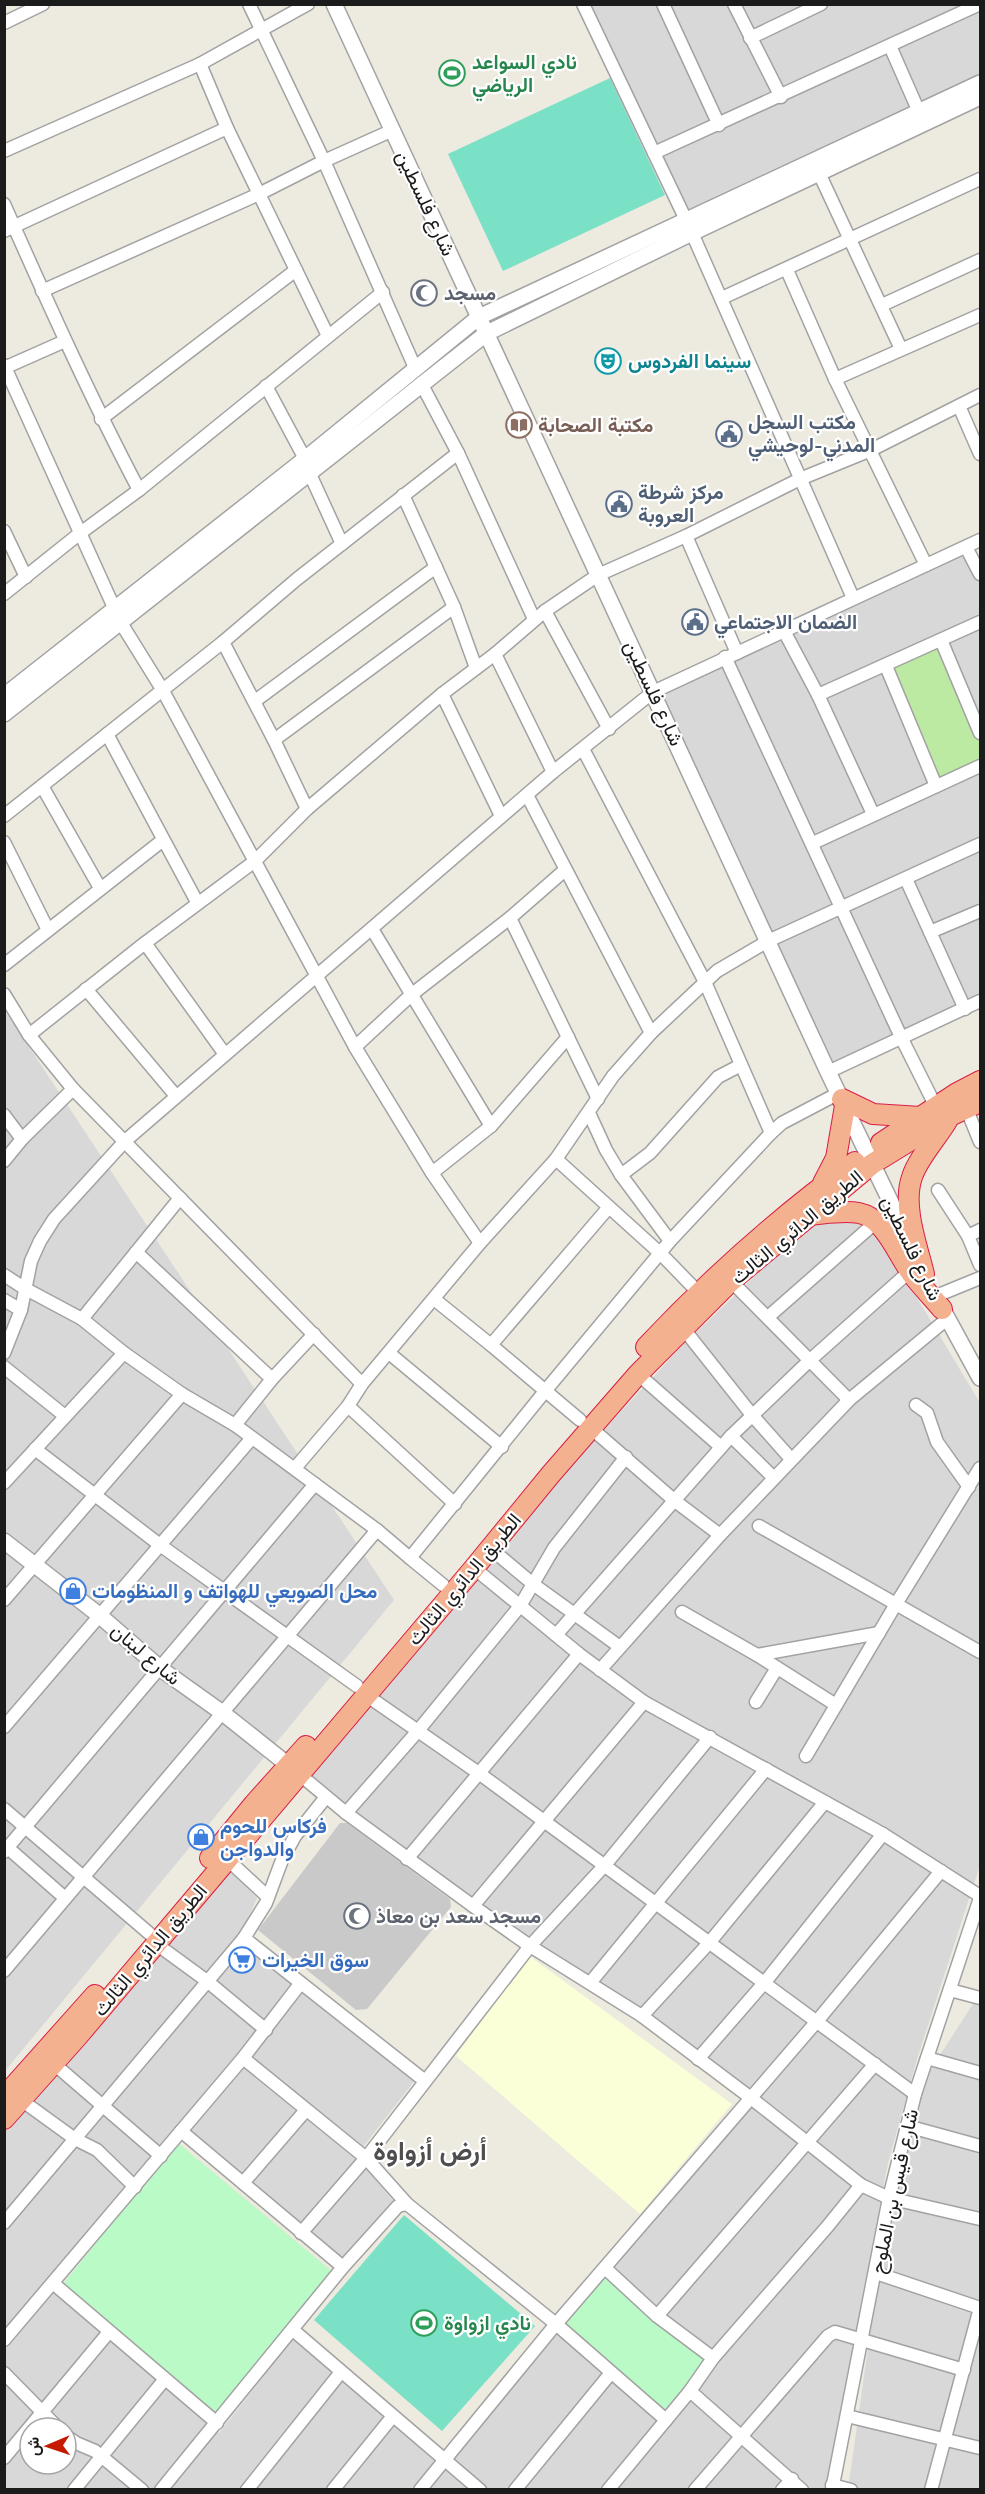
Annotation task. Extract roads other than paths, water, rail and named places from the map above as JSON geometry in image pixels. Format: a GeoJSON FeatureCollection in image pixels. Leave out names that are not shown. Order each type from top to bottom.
{"type":"FeatureCollection","features":[{"type":"Feature","properties":{"kind":"highway","name":"الطريق الدائري الثالث"},"geometry":{"type":"LineString","coordinates":[[362,1691],[443,1585],[586,1424],[698,1292],[821,1186],[951,1110],[981,1081]]}},
{"type":"Feature","properties":{"kind":"highway"},"geometry":{"type":"LineString","coordinates":[[821,1186],[836,1158],[842,1099],[873,1114],[951,1110]]}},
{"type":"Feature","properties":{"kind":"highway","name":"الطريق الدائري الثالث"},"geometry":{"type":"LineString","coordinates":[[4,2119],[10,2094],[227,1859],[294,1770],[474,1568],[586,1424],[731,1281],[808,1215],[869,1158],[951,1110]]}},
{"type":"Feature","properties":{"kind":"highway"},"geometry":{"type":"LineString","coordinates":[[917,1273],[909,1194],[912,1175],[951,1110]]}},
{"type":"Feature","properties":{"kind":"highway"},"geometry":{"type":"LineString","coordinates":[[808,1215],[860,1213],[876,1222],[942,1308]]}},
{"type":"Feature","properties":{"kind":"highway","name":"الطريق الدائري الثالث"},"geometry":{"type":"LineString","coordinates":[[10,2094],[53,2063],[254,1804],[294,1770]]}},
{"type":"Feature","properties":{"kind":"street"},"geometry":{"type":"LineString","coordinates":[[4,22],[44,4]]}},
{"type":"Feature","properties":{"kind":"street"},"geometry":{"type":"LineString","coordinates":[[249,4],[324,161],[419,376],[458,453],[534,619]]}},
{"type":"Feature","properties":{"kind":"street"},"geometry":{"type":"LineString","coordinates":[[4,151],[200,64],[308,4]]}},
{"type":"Feature","properties":{"kind":"street","name":"شارع فلسطين"},"geometry":{"type":"LineString","coordinates":[[334,4],[842,1099],[917,1273]]}},
{"type":"Feature","properties":{"kind":"street"},"geometry":{"type":"LineString","coordinates":[[583,4],[722,298],[853,598]]}},
{"type":"Feature","properties":{"kind":"street"},"geometry":{"type":"LineString","coordinates":[[663,4],[719,125]]}},
{"type":"Feature","properties":{"kind":"street"},"geometry":{"type":"LineString","coordinates":[[734,4],[781,97]]}},
{"type":"Feature","properties":{"kind":"street"},"geometry":{"type":"LineString","coordinates":[[654,153],[781,97],[980,4]]}},
{"type":"Feature","properties":{"kind":"street"},"geometry":{"type":"LineString","coordinates":[[750,38],[818,5]]}},
{"type":"Feature","properties":{"kind":"street"},"geometry":{"type":"LineString","coordinates":[[890,46],[919,112]]}},
{"type":"Feature","properties":{"kind":"street"},"geometry":{"type":"LineString","coordinates":[[200,64],[227,128],[323,321],[328,336]]}},
{"type":"Feature","properties":{"kind":"street"},"geometry":{"type":"LineString","coordinates":[[419,376],[487,333],[563,295],[689,226],[981,83]]}},
{"type":"Feature","properties":{"kind":"street"},"geometry":{"type":"LineString","coordinates":[[4,714],[118,616],[419,376],[479,317],[556,280],[819,172],[981,97]]}},
{"type":"Feature","properties":{"kind":"street"},"geometry":{"type":"LineString","coordinates":[[9,229],[227,128]]}},
{"type":"Feature","properties":{"kind":"street"},"geometry":{"type":"LineString","coordinates":[[42,291],[259,194],[393,130]]}},
{"type":"Feature","properties":{"kind":"street"},"geometry":{"type":"LineString","coordinates":[[819,172],[901,349]]}},
{"type":"Feature","properties":{"kind":"street"},"geometry":{"type":"LineString","coordinates":[[722,298],[981,179]]}},
{"type":"Feature","properties":{"kind":"street"},"geometry":{"type":"LineString","coordinates":[[4,204],[9,229],[42,291],[101,418],[139,490]]}},
{"type":"Feature","properties":{"kind":"street"},"geometry":{"type":"LineString","coordinates":[[882,306],[981,260]]}},
{"type":"Feature","properties":{"kind":"street"},"geometry":{"type":"LineString","coordinates":[[101,418],[296,270]]}},
{"type":"Feature","properties":{"kind":"street"},"geometry":{"type":"LineString","coordinates":[[787,270],[835,379],[926,565]]}},
{"type":"Feature","properties":{"kind":"street"},"geometry":{"type":"LineString","coordinates":[[556,280],[563,295]]}},
{"type":"Feature","properties":{"kind":"street"},"geometry":{"type":"LineString","coordinates":[[4,594],[139,490],[383,292]]}},
{"type":"Feature","properties":{"kind":"street"},"geometry":{"type":"LineString","coordinates":[[835,379],[981,315]]}},
{"type":"Feature","properties":{"kind":"street"},"geometry":{"type":"LineString","coordinates":[[65,340],[5,367],[79,534],[118,616],[162,689],[355,1047],[432,1173],[480,1243]]}},
{"type":"Feature","properties":{"kind":"street"},"geometry":{"type":"LineString","coordinates":[[266,386],[307,466],[342,544]]}},
{"type":"Feature","properties":{"kind":"street"},"geometry":{"type":"LineString","coordinates":[[29,1035],[197,902],[255,861],[307,809],[442,694],[495,654],[534,619],[598,575],[686,536],[800,479],[871,450],[981,395]]}},
{"type":"Feature","properties":{"kind":"street"},"geometry":{"type":"LineString","coordinates":[[959,406],[981,454]]}},
{"type":"Feature","properties":{"kind":"street"},"geometry":{"type":"LineString","coordinates":[[4,816],[458,453]]}},
{"type":"Feature","properties":{"kind":"street"},"geometry":{"type":"LineString","coordinates":[[403,495],[454,607],[476,668]]}},
{"type":"Feature","properties":{"kind":"street"},"geometry":{"type":"LineString","coordinates":[[4,531],[26,577]]}},
{"type":"Feature","properties":{"kind":"street"},"geometry":{"type":"LineString","coordinates":[[686,536],[731,655],[901,1037],[951,1110],[981,1143]]}},
{"type":"Feature","properties":{"kind":"street"},"geometry":{"type":"LineString","coordinates":[[4,1353],[21,1310],[31,1261],[54,1219],[125,1141],[224,1053],[317,976],[553,772],[653,692],[981,540]]}},
{"type":"Feature","properties":{"kind":"street"},"geometry":{"type":"LineString","coordinates":[[966,547],[981,574]]}},
{"type":"Feature","properties":{"kind":"street"},"geometry":{"type":"LineString","coordinates":[[255,701],[436,567]]}},
{"type":"Feature","properties":{"kind":"street"},"geometry":{"type":"LineString","coordinates":[[274,740],[454,607]]}},
{"type":"Feature","properties":{"kind":"street"},"geometry":{"type":"LineString","coordinates":[[545,611],[609,729]]}},
{"type":"Feature","properties":{"kind":"street"},"geometry":{"type":"LineString","coordinates":[[4,696],[118,616]]}},
{"type":"Feature","properties":{"kind":"street"},"geometry":{"type":"LineString","coordinates":[[818,695],[981,622]]}},
{"type":"Feature","properties":{"kind":"street"},"geometry":{"type":"LineString","coordinates":[[784,631],[818,695],[873,814]]}},
{"type":"Feature","properties":{"kind":"street"},"geometry":{"type":"LineString","coordinates":[[941,640],[981,733]]}},
{"type":"Feature","properties":{"kind":"street"},"geometry":{"type":"LineString","coordinates":[[223,642],[255,701],[307,809]]}},
{"type":"Feature","properties":{"kind":"street"},"geometry":{"type":"LineString","coordinates":[[495,654],[553,772]]}},
{"type":"Feature","properties":{"kind":"street"},"geometry":{"type":"LineString","coordinates":[[886,666],[936,786]]}},
{"type":"Feature","properties":{"kind":"street"},"geometry":{"type":"LineString","coordinates":[[442,694],[501,816]]}},
{"type":"Feature","properties":{"kind":"street"},"geometry":{"type":"LineString","coordinates":[[107,734],[197,902]]}},
{"type":"Feature","properties":{"kind":"street"},"geometry":{"type":"LineString","coordinates":[[583,748],[705,982],[771,1132]]}},
{"type":"Feature","properties":{"kind":"street"},"geometry":{"type":"LineString","coordinates":[[813,843],[981,766]]}},
{"type":"Feature","properties":{"kind":"street"},"geometry":{"type":"LineString","coordinates":[[42,786],[99,888]]}},
{"type":"Feature","properties":{"kind":"street"},"geometry":{"type":"LineString","coordinates":[[527,795],[651,1034]]}},
{"type":"Feature","properties":{"kind":"street"},"geometry":{"type":"LineString","coordinates":[[4,965],[99,888],[163,840]]}},
{"type":"Feature","properties":{"kind":"street"},"geometry":{"type":"LineString","coordinates":[[4,842],[48,930]]}},
{"type":"Feature","properties":{"kind":"street"},"geometry":{"type":"LineString","coordinates":[[295,1468],[480,1243],[556,1159],[613,1076],[651,1034],[717,971],[768,941],[981,844]]}},
{"type":"Feature","properties":{"kind":"street"},"geometry":{"type":"LineString","coordinates":[[355,1047],[411,995],[510,918],[565,870]]}},
{"type":"Feature","properties":{"kind":"street"},"geometry":{"type":"LineString","coordinates":[[906,879],[965,1009]]}},
{"type":"Feature","properties":{"kind":"street"},"geometry":{"type":"LineString","coordinates":[[930,932],[981,911]]}},
{"type":"Feature","properties":{"kind":"street"},"geometry":{"type":"LineString","coordinates":[[510,918],[598,1100]]}},
{"type":"Feature","properties":{"kind":"street"},"geometry":{"type":"LineString","coordinates":[[372,929],[491,1126]]}},
{"type":"Feature","properties":{"kind":"street"},"geometry":{"type":"LineString","coordinates":[[145,943],[224,1053]]}},
{"type":"Feature","properties":{"kind":"street"},"geometry":{"type":"LineString","coordinates":[[86,988],[176,1096]]}},
{"type":"Feature","properties":{"kind":"street"},"geometry":{"type":"LineString","coordinates":[[4,994],[29,1035],[73,1089],[362,1384]]}},
{"type":"Feature","properties":{"kind":"street"},"geometry":{"type":"LineString","coordinates":[[828,1072],[981,1001]]}},
{"type":"Feature","properties":{"kind":"street"},"geometry":{"type":"LineString","coordinates":[[432,1173],[491,1126],[568,1036]]}},
{"type":"Feature","properties":{"kind":"street"},"geometry":{"type":"LineString","coordinates":[[621,1175],[650,1153],[718,1077],[741,1065]]}},
{"type":"Feature","properties":{"kind":"street"},"geometry":{"type":"LineString","coordinates":[[4,1161],[22,1139],[73,1089]]}},
{"type":"Feature","properties":{"kind":"street"},"geometry":{"type":"LineString","coordinates":[[410,1558],[670,1241],[771,1132],[782,1123],[842,1099]]}},
{"type":"Feature","properties":{"kind":"street"},"geometry":{"type":"LineString","coordinates":[[589,1113],[606,1150],[621,1175],[670,1241]]}},
{"type":"Feature","properties":{"kind":"street"},"geometry":{"type":"LineString","coordinates":[[4,1115],[22,1139]]}},
{"type":"Feature","properties":{"kind":"street"},"geometry":{"type":"LineString","coordinates":[[556,1159],[661,1254],[698,1292]]}},
{"type":"Feature","properties":{"kind":"street"},"geometry":{"type":"LineString","coordinates":[[938,1190],[968,1236],[981,1265]]}},
{"type":"Feature","properties":{"kind":"street"},"geometry":{"type":"LineString","coordinates":[[82,1318],[180,1198]]}},
{"type":"Feature","properties":{"kind":"street"},"geometry":{"type":"LineString","coordinates":[[491,1345],[609,1207]]}},
{"type":"Feature","properties":{"kind":"street"},"geometry":{"type":"LineString","coordinates":[[768,1317],[876,1222]]}},
{"type":"Feature","properties":{"kind":"street"},"geometry":{"type":"LineString","coordinates":[[968,1236],[981,1230]]}},
{"type":"Feature","properties":{"kind":"street"},"geometry":{"type":"LineString","coordinates":[[136,1252],[272,1379]]}},
{"type":"Feature","properties":{"kind":"street"},"geometry":{"type":"LineString","coordinates":[[556,1635],[731,1436],[809,1361],[917,1273]]}},
{"type":"Feature","properties":{"kind":"street"},"geometry":{"type":"LineString","coordinates":[[4,1275],[82,1318],[124,1353],[182,1394],[235,1425],[377,1530],[443,1585]]}},
{"type":"Feature","properties":{"kind":"street"},"geometry":{"type":"LineString","coordinates":[[600,1670],[791,1459],[942,1308],[981,1278]]}},
{"type":"Feature","properties":{"kind":"street"},"geometry":{"type":"LineString","coordinates":[[731,1281],[849,1400]]}},
{"type":"Feature","properties":{"kind":"street"},"geometry":{"type":"LineString","coordinates":[[434,1299],[626,1457],[675,1501],[720,1535]]}},
{"type":"Feature","properties":{"kind":"street"},"geometry":{"type":"LineString","coordinates":[[4,1300],[21,1310]]}},
{"type":"Feature","properties":{"kind":"street","name":"شارع فلسطين"},"geometry":{"type":"LineString","coordinates":[[942,1308],[981,1378]]}},
{"type":"Feature","properties":{"kind":"street"},"geometry":{"type":"LineString","coordinates":[[683,1328],[752,1415],[791,1459]]}},
{"type":"Feature","properties":{"kind":"street"},"geometry":{"type":"LineString","coordinates":[[235,1425],[272,1379],[314,1334]]}},
{"type":"Feature","properties":{"kind":"street"},"geometry":{"type":"LineString","coordinates":[[4,1482],[124,1353]]}},
{"type":"Feature","properties":{"kind":"street"},"geometry":{"type":"LineString","coordinates":[[389,1353],[502,1447]]}},
{"type":"Feature","properties":{"kind":"street"},"geometry":{"type":"LineString","coordinates":[[4,1368],[64,1416]]}},
{"type":"Feature","properties":{"kind":"street"},"geometry":{"type":"LineString","coordinates":[[638,1374],[721,1447]]}},
{"type":"Feature","properties":{"kind":"street"},"geometry":{"type":"LineString","coordinates":[[4,1600],[182,1394]]}},
{"type":"Feature","properties":{"kind":"street"},"geometry":{"type":"LineString","coordinates":[[916,1405],[927,1413],[938,1442],[969,1487]]}},
{"type":"Feature","properties":{"kind":"street"},"geometry":{"type":"LineString","coordinates":[[348,1406],[455,1503]]}},
{"type":"Feature","properties":{"kind":"street"},"geometry":{"type":"LineString","coordinates":[[731,1436],[774,1478]]}},
{"type":"Feature","properties":{"kind":"street"},"geometry":{"type":"LineString","coordinates":[[4,1727],[252,1438]]}},
{"type":"Feature","properties":{"kind":"street"},"geometry":{"type":"LineString","coordinates":[[35,1449],[160,1545],[417,1732],[480,1774],[655,1904],[818,2020],[915,2094]]}},
{"type":"Feature","properties":{"kind":"street"},"geometry":{"type":"LineString","coordinates":[[346,1813],[417,1732],[520,1606],[554,1548],[626,1457]]}},
{"type":"Feature","properties":{"kind":"street"},"geometry":{"type":"LineString","coordinates":[[806,1756],[981,1468]]}},
{"type":"Feature","properties":{"kind":"street"},"geometry":{"type":"LineString","coordinates":[[65,1898],[6,1850],[315,1484]]}},
{"type":"Feature","properties":{"kind":"street"},"geometry":{"type":"LineString","coordinates":[[759,1526],[981,1652]]}},
{"type":"Feature","properties":{"kind":"street"},"geometry":{"type":"LineString","coordinates":[[4,1971],[224,1714],[377,1530]]}},
{"type":"Feature","properties":{"kind":"street","name":"شارع لبنان"},"geometry":{"type":"LineString","coordinates":[[4,1541],[99,1615],[161,1669],[224,1714],[294,1770]]}},
{"type":"Feature","properties":{"kind":"street"},"geometry":{"type":"LineString","coordinates":[[490,1548],[533,1584],[620,1647]]}},
{"type":"Feature","properties":{"kind":"street"},"geometry":{"type":"LineString","coordinates":[[474,1568],[579,1654],[644,1702],[883,1834],[981,1897]]}},
{"type":"Feature","properties":{"kind":"street"},"geometry":{"type":"LineString","coordinates":[[682,1612],[757,1655],[836,1706]]}},
{"type":"Feature","properties":{"kind":"street"},"geometry":{"type":"LineString","coordinates":[[757,1655],[879,1633]]}},
{"type":"Feature","properties":{"kind":"street"},"geometry":{"type":"LineString","coordinates":[[407,1859],[579,1654]]}},
{"type":"Feature","properties":{"kind":"street"},"geometry":{"type":"LineString","coordinates":[[756,1702],[777,1668]]}},
{"type":"Feature","properties":{"kind":"street"},"geometry":{"type":"LineString","coordinates":[[473,1906],[644,1702]]}},
{"type":"Feature","properties":{"kind":"street"},"geometry":{"type":"LineString","coordinates":[[301,2233],[366,2158],[530,1946],[605,1865],[710,1737]]}},
{"type":"Feature","properties":{"kind":"street"},"geometry":{"type":"LineString","coordinates":[[590,1983],[766,1769]]}},
{"type":"Feature","properties":{"kind":"street"},"geometry":{"type":"LineString","coordinates":[[294,1770],[346,1813],[473,1906],[530,1946],[642,2016],[861,2185],[889,2198],[981,2220]]}},
{"type":"Feature","properties":{"kind":"street"},"geometry":{"type":"LineString","coordinates":[[4,2223],[244,1938],[268,1897],[282,1860],[295,1836],[326,1797]]}},
{"type":"Feature","properties":{"kind":"street"},"geometry":{"type":"LineString","coordinates":[[642,2016],[709,1943],[825,1802]]}},
{"type":"Feature","properties":{"kind":"street"},"geometry":{"type":"LineString","coordinates":[[4,1809],[152,1938],[266,2030]]}},
{"type":"Feature","properties":{"kind":"street"},"geometry":{"type":"LineString","coordinates":[[698,2059],[765,1982],[883,1834]]}},
{"type":"Feature","properties":{"kind":"street"},"geometry":{"type":"LineString","coordinates":[[227,1859],[268,1897]]}},
{"type":"Feature","properties":{"kind":"street"},"geometry":{"type":"LineString","coordinates":[[420,2490],[556,2324],[818,2020],[941,1871]]}},
{"type":"Feature","properties":{"kind":"street","name":"شارع قيس بن الملوح"},"geometry":{"type":"LineString","coordinates":[[832,2487],[889,2198],[915,2094],[950,1990],[976,1923],[981,1897]]}},
{"type":"Feature","properties":{"kind":"street"},"geometry":{"type":"LineString","coordinates":[[244,1938],[425,2081]]}},
{"type":"Feature","properties":{"kind":"street"},"geometry":{"type":"LineString","coordinates":[[4,2340],[54,2284],[243,2058],[300,1984]]}},
{"type":"Feature","properties":{"kind":"street"},"geometry":{"type":"LineString","coordinates":[[950,1990],[981,1998]]}},
{"type":"Feature","properties":{"kind":"street"},"geometry":{"type":"LineString","coordinates":[[243,2058],[366,2158],[407,2204],[556,2324],[610,2374],[666,2420]]}},
{"type":"Feature","properties":{"kind":"street"},"geometry":{"type":"LineString","coordinates":[[927,2058],[981,2073]]}},
{"type":"Feature","properties":{"kind":"street"},"geometry":{"type":"LineString","coordinates":[[53,2063],[161,2156]]}},
{"type":"Feature","properties":{"kind":"street"},"geometry":{"type":"LineString","coordinates":[[657,2316],[875,2064]]}},
{"type":"Feature","properties":{"kind":"street"},"geometry":{"type":"LineString","coordinates":[[10,2094],[75,2139],[97,2150],[135,2187]]}},
{"type":"Feature","properties":{"kind":"street"},"geometry":{"type":"LineString","coordinates":[[243,2183],[306,2110]]}},
{"type":"Feature","properties":{"kind":"street"},"geometry":{"type":"LineString","coordinates":[[907,2126],[981,2146]]}},
{"type":"Feature","properties":{"kind":"street"},"geometry":{"type":"LineString","coordinates":[[181,2131],[343,2267]]}},
{"type":"Feature","properties":{"kind":"street"},"geometry":{"type":"LineString","coordinates":[[608,2490],[690,2391],[712,2358],[861,2185]]}},
{"type":"Feature","properties":{"kind":"street"},"geometry":{"type":"LineString","coordinates":[[161,2490],[343,2267],[398,2206],[407,2204]]}},
{"type":"Feature","properties":{"kind":"street"},"geometry":{"type":"LineString","coordinates":[[605,2268],[657,2316],[712,2358]]}},
{"type":"Feature","properties":{"kind":"street"},"geometry":{"type":"LineString","coordinates":[[876,2272],[980,2308],[931,2490]]}},
{"type":"Feature","properties":{"kind":"street"},"geometry":{"type":"LineString","coordinates":[[54,2284],[217,2423]]}},
{"type":"Feature","properties":{"kind":"street"},"geometry":{"type":"LineString","coordinates":[[293,2330],[480,2490]]}},
{"type":"Feature","properties":{"kind":"street"},"geometry":{"type":"LineString","coordinates":[[4,2458],[109,2332]]}},
{"type":"Feature","properties":{"kind":"street"},"geometry":{"type":"LineString","coordinates":[[695,2490],[828,2336],[835,2332],[964,2370]]}},
{"type":"Feature","properties":{"kind":"street"},"geometry":{"type":"LineString","coordinates":[[247,2490],[341,2372]]}},
{"type":"Feature","properties":{"kind":"street"},"geometry":{"type":"LineString","coordinates":[[4,2373],[46,2416]]}},
{"type":"Feature","properties":{"kind":"street"},"geometry":{"type":"LineString","coordinates":[[515,2490],[610,2374]]}},
{"type":"Feature","properties":{"kind":"street"},"geometry":{"type":"LineString","coordinates":[[74,2490],[165,2379]]}},
{"type":"Feature","properties":{"kind":"street"},"geometry":{"type":"LineString","coordinates":[[690,2391],[802,2490]]}},
{"type":"Feature","properties":{"kind":"street"},"geometry":{"type":"LineString","coordinates":[[333,2490],[393,2416]]}},
{"type":"Feature","properties":{"kind":"street"},"geometry":{"type":"LineString","coordinates":[[847,2416],[981,2448]]}},
{"type":"Feature","properties":{"kind":"street"},"geometry":{"type":"LineString","coordinates":[[78,2443],[101,2456],[142,2490]]}},
{"type":"Feature","properties":{"kind":"street"},"geometry":{"type":"LineString","coordinates":[[782,2490],[792,2479]]}},
{"type":"Feature","properties":{"kind":"street"},"geometry":{"type":"LineString","coordinates":[[832,2487],[851,2490]]}},
{"type":"Feature","properties":{"kind":"place","name":"نادي السواعد الرياضي"},"geometry":{"type":"Point","coordinates":[452,73]}},
{"type":"Feature","properties":{"kind":"place","name":"مسجد"},"geometry":{"type":"Point","coordinates":[424,293]}},
{"type":"Feature","properties":{"kind":"place","name":"سينما الفردوس"},"geometry":{"type":"Point","coordinates":[608,361]}},
{"type":"Feature","properties":{"kind":"place","name":"مكتبة الصحابة"},"geometry":{"type":"Point","coordinates":[519,425]}},
{"type":"Feature","properties":{"kind":"place","name":"مكتب السجل المدني-لوحيشي"},"geometry":{"type":"Point","coordinates":[729,434]}},
{"type":"Feature","properties":{"kind":"place","name":"مركز شرطة العروبة"},"geometry":{"type":"Point","coordinates":[619,504]}},
{"type":"Feature","properties":{"kind":"place","name":"الضمان الاجتماعي"},"geometry":{"type":"Point","coordinates":[695,622]}},
{"type":"Feature","properties":{"kind":"place","name":"محل الصويعي للهواتف و المنظومات"},"geometry":{"type":"Point","coordinates":[73,1591]}},
{"type":"Feature","properties":{"kind":"place","name":"فركاس للحوم والدواجن"},"geometry":{"type":"Point","coordinates":[201,1837]}},
{"type":"Feature","properties":{"kind":"place","name":"مسجد سعد بن معاذ"},"geometry":{"type":"Point","coordinates":[357,1916]}},
{"type":"Feature","properties":{"kind":"place","name":"سوق الخيرات"},"geometry":{"type":"Point","coordinates":[242,1960]}},
{"type":"Feature","properties":{"kind":"place","name":"نادي ازواوة"},"geometry":{"type":"Point","coordinates":[424,2323]}},
{"type":"Feature","properties":{"kind":"district","name":"أرض أزواوة"},"geometry":{"type":"Point","coordinates":[430,2151]}}]}
